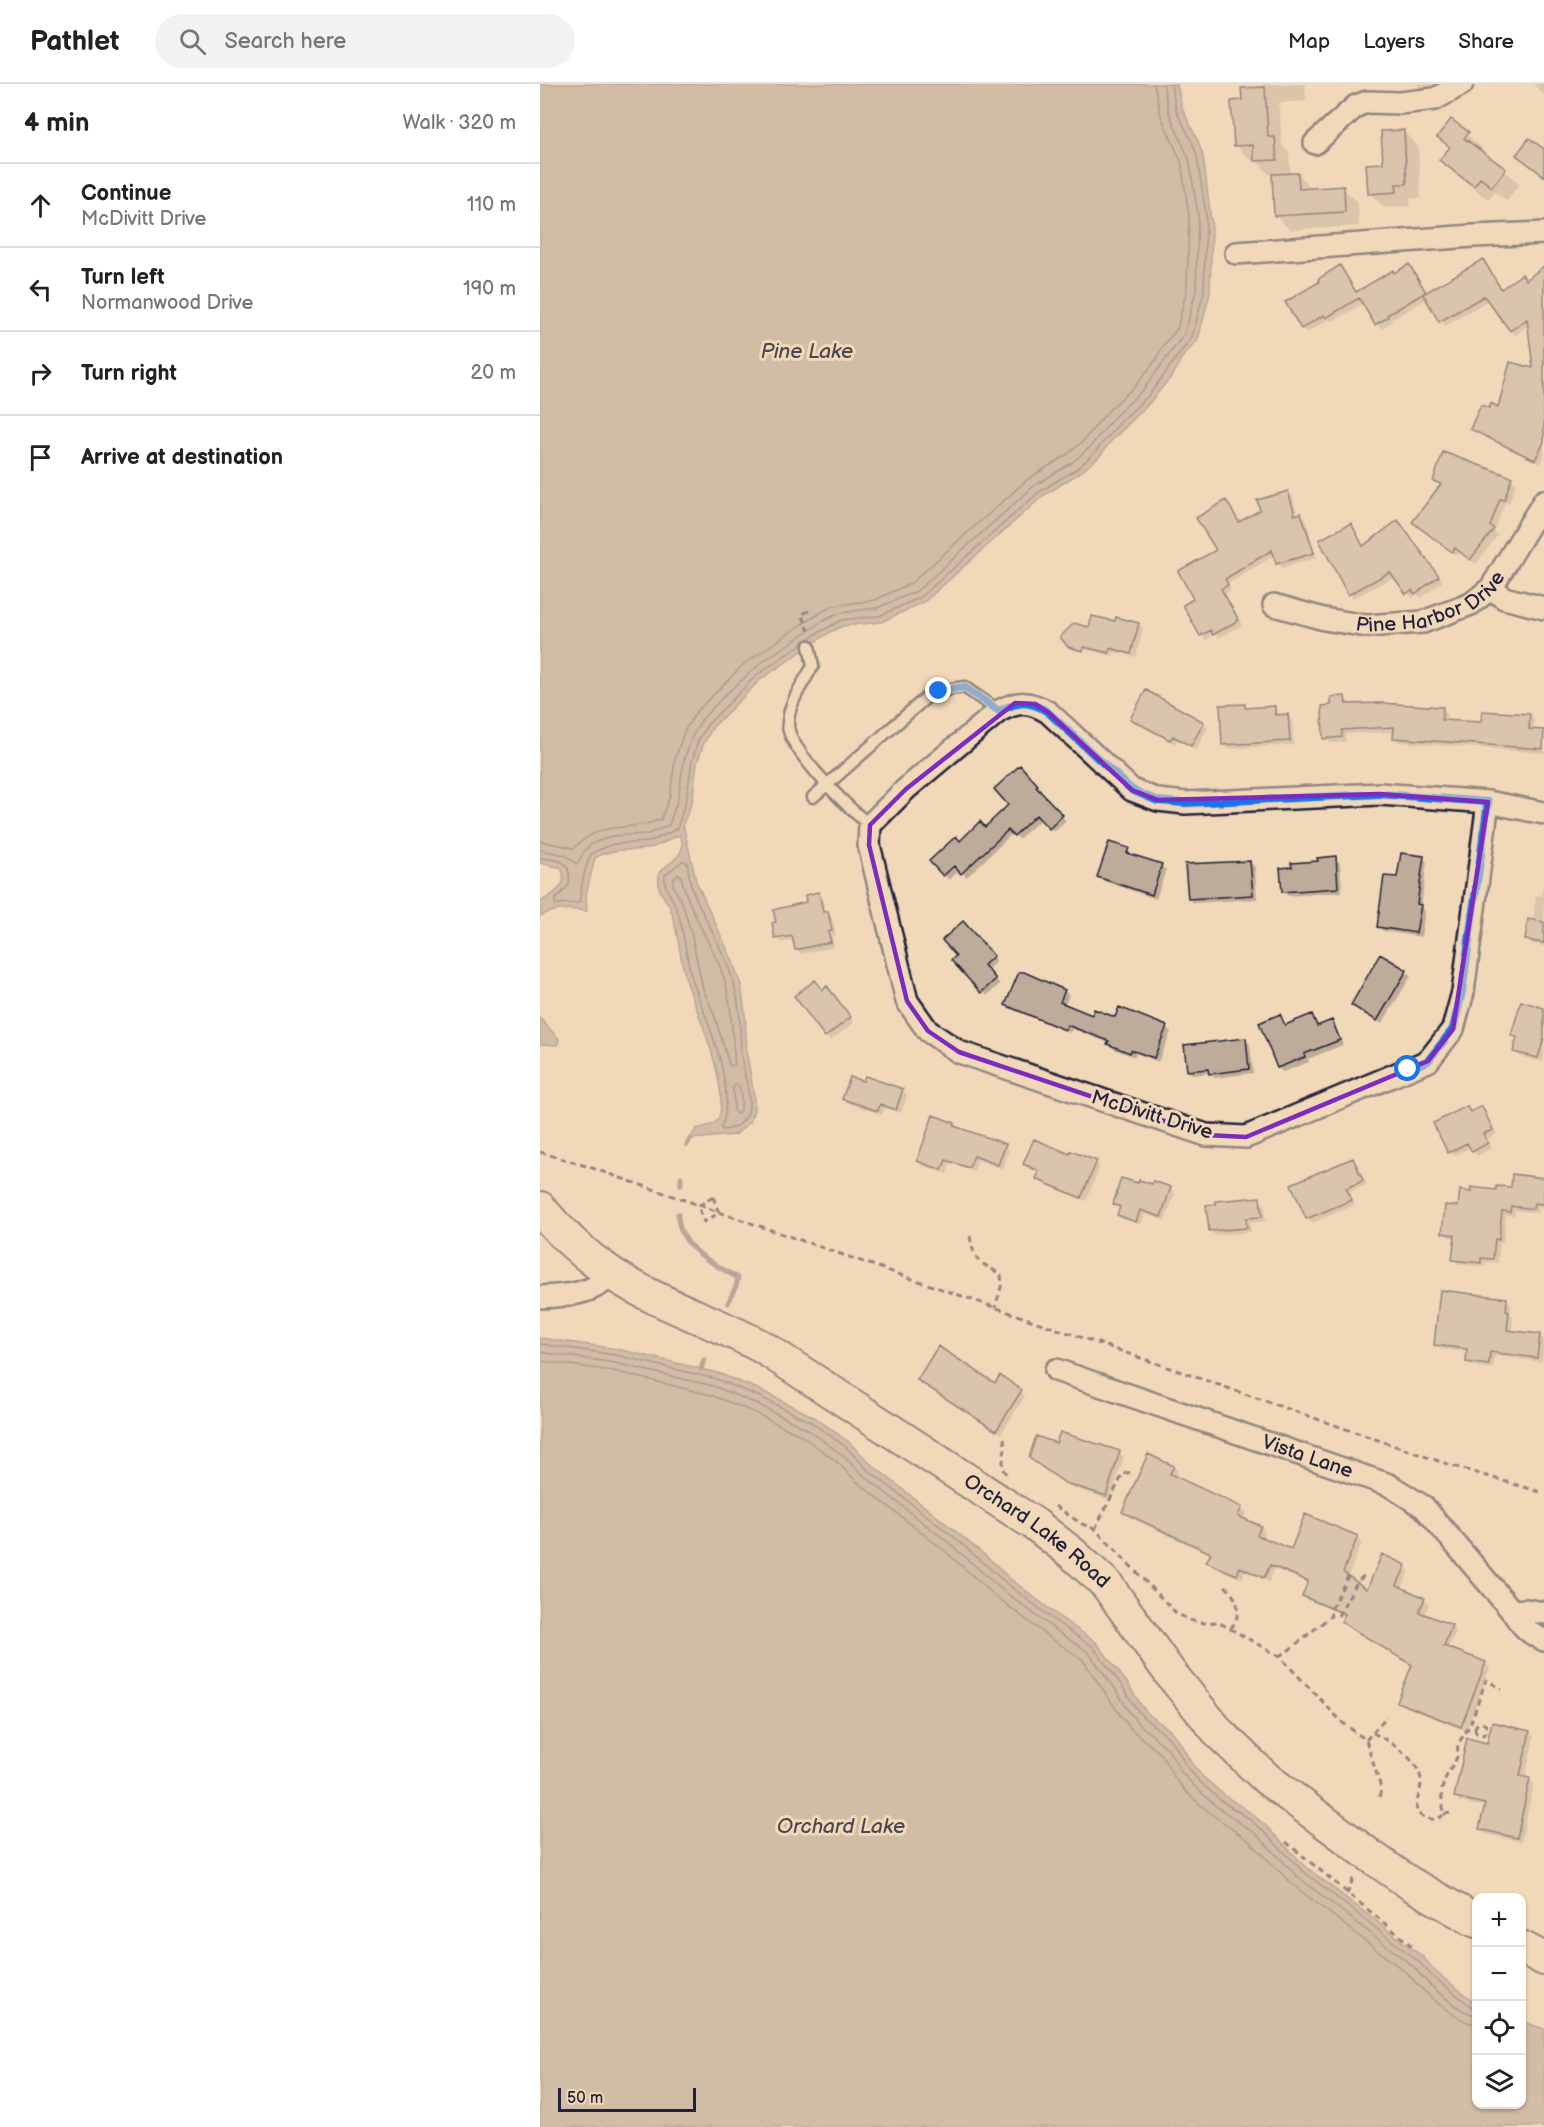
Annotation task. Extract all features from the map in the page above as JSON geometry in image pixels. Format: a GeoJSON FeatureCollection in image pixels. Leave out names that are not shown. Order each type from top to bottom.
{"type":"FeatureCollection","features":[{"type":"Feature","properties":{"kind":"main road","name":"Orchard Lake Road"},"geometry":{"type":"LineString","coordinates":[[540,1208],[578,1248],[612,1274],[764,1348],[1036,1525],[1107,1585],[1170,1673],[1220,1734],[1268,1779],[1411,1884],[1472,1919]]}},
{"type":"Feature","properties":{"kind":"main road"},"geometry":{"type":"LineString","coordinates":[[1526,1950],[1544,1959]]}},
{"type":"Feature","properties":{"kind":"street"},"geometry":{"type":"LineString","coordinates":[[1315,143],[1356,106],[1367,102],[1400,103],[1435,99],[1462,84]]}},
{"type":"Feature","properties":{"kind":"street"},"geometry":{"type":"LineString","coordinates":[[1236,253],[1544,233]]}},
{"type":"Feature","properties":{"kind":"street","name":"Pine Harbor Drive"},"geometry":{"type":"LineString","coordinates":[[1274,605],[1324,619],[1367,626],[1423,622],[1471,604],[1491,588],[1544,501]]}},
{"type":"Feature","properties":{"kind":"street"},"geometry":{"type":"LineString","coordinates":[[1491,588],[1504,598],[1544,608]]}},
{"type":"Feature","properties":{"kind":"street"},"geometry":{"type":"LineString","coordinates":[[870,825],[906,789],[999,711],[1015,703],[1035,704],[1048,712],[1132,790],[1158,801],[1185,803],[1380,794],[1488,802],[1544,813]]}},
{"type":"Feature","properties":{"kind":"street","name":"McDivitt Drive"},"geometry":{"type":"LineString","coordinates":[[870,825],[869,844],[907,1001],[928,1031],[959,1052],[1206,1135],[1246,1137],[1428,1061],[1453,1029],[1462,992],[1488,802]]}},
{"type":"Feature","properties":{"kind":"street"},"geometry":{"type":"LineString","coordinates":[[540,1297],[588,1290],[602,1284],[612,1274]]}},
{"type":"Feature","properties":{"kind":"street","name":"Vista Lane"},"geometry":{"type":"LineString","coordinates":[[1056,1370],[1389,1485],[1424,1507],[1523,1627],[1534,1636],[1544,1640]]}},
{"type":"Feature","properties":{"kind":"street"},"geometry":{"type":"LineString","coordinates":[[1512,1611],[1527,1610],[1544,1613]]}},
{"type":"Feature","properties":{"kind":"lane"},"geometry":{"type":"LineString","coordinates":[[808,646],[813,666],[792,705],[788,723],[790,736],[803,757],[827,784],[859,817],[870,825]]}},
{"type":"Feature","properties":{"kind":"lane"},"geometry":{"type":"LineString","coordinates":[[813,797],[928,696],[939,691],[964,687],[999,711]]}},
{"type":"Feature","properties":{"kind":"path"},"geometry":{"type":"LineString","coordinates":[[809,611],[802,614],[809,632]]}},
{"type":"Feature","properties":{"kind":"path"},"geometry":{"type":"LineString","coordinates":[[540,1152],[1453,1466],[1544,1493]]}},
{"type":"Feature","properties":{"kind":"path"},"geometry":{"type":"LineString","coordinates":[[698,1206],[713,1197],[719,1213]]}},
{"type":"Feature","properties":{"kind":"path"},"geometry":{"type":"LineString","coordinates":[[698,1206],[704,1222],[719,1213]]}},
{"type":"Feature","properties":{"kind":"path"},"geometry":{"type":"LineString","coordinates":[[970,1236],[976,1260],[1001,1275],[1002,1284],[995,1308]]}},
{"type":"Feature","properties":{"kind":"path"},"geometry":{"type":"LineString","coordinates":[[1004,1438],[1002,1468],[1006,1474],[1016,1480]]}},
{"type":"Feature","properties":{"kind":"path"},"geometry":{"type":"LineString","coordinates":[[1095,1529],[1124,1474],[1131,1472]]}},
{"type":"Feature","properties":{"kind":"path"},"geometry":{"type":"LineString","coordinates":[[1054,1505],[1082,1524],[1095,1529],[1176,1613],[1189,1620],[1204,1623],[1218,1622],[1280,1656],[1343,1723],[1366,1740],[1381,1788],[1379,1800]]}},
{"type":"Feature","properties":{"kind":"path"},"geometry":{"type":"LineString","coordinates":[[1280,1656],[1331,1616],[1330,1611],[1350,1572]]}},
{"type":"Feature","properties":{"kind":"path"},"geometry":{"type":"LineString","coordinates":[[1338,1616],[1357,1582],[1367,1572]]}},
{"type":"Feature","properties":{"kind":"path"},"geometry":{"type":"LineString","coordinates":[[1225,1586],[1234,1594],[1238,1604],[1238,1616],[1231,1628]]}},
{"type":"Feature","properties":{"kind":"path"},"geometry":{"type":"LineString","coordinates":[[1444,1814],[1441,1792],[1457,1757],[1458,1744],[1469,1726],[1486,1680],[1502,1689]]}},
{"type":"Feature","properties":{"kind":"path"},"geometry":{"type":"LineString","coordinates":[[1366,1740],[1387,1716]]}},
{"type":"Feature","properties":{"kind":"path"},"geometry":{"type":"LineString","coordinates":[[1469,1726],[1475,1727]]}},
{"type":"Feature","properties":{"kind":"path"},"geometry":{"type":"LineString","coordinates":[[1373,1733],[1411,1761],[1418,1770],[1422,1782],[1416,1805],[1417,1813],[1431,1820],[1451,1813]]}},
{"type":"Feature","properties":{"kind":"path"},"geometry":{"type":"LineString","coordinates":[[1286,1842],[1412,1946]]}},
{"type":"Feature","properties":{"kind":"path"},"geometry":{"type":"LineString","coordinates":[[1347,1894],[1354,1876]]}},
{"type":"Feature","properties":{"kind":"highlighted area"},"geometry":{"type":"Polygon","coordinates":[[[1015,703],[1035,704],[1048,712],[1132,790],[1158,800],[1380,794],[1488,802],[1453,1029],[1428,1061],[1246,1137],[1206,1135],[959,1052],[928,1031],[907,1001],[869,845],[870,825],[906,789],[1015,703]]]}},
{"type":"Feature","properties":{"kind":"water","name":"Pine Lake"},"geometry":{"type":"Polygon","coordinates":[[[540,84],[1177,84],[1182,108],[1203,156],[1212,228],[1210,293],[1198,340],[1146,407],[1111,441],[1100,456],[1081,472],[1043,496],[924,602],[881,622],[843,626],[830,632],[760,680],[713,727],[704,743],[697,763],[692,802],[683,824],[696,881],[741,985],[754,1110],[750,1122],[735,1135],[690,1139],[696,1129],[711,1125],[718,1120],[721,1106],[712,1051],[684,974],[670,907],[659,887],[659,873],[680,853],[682,842],[680,835],[653,847],[609,852],[595,858],[586,894],[587,911],[563,910],[540,916],[540,902],[559,888],[563,874],[561,868],[540,863],[540,84]]]}},
{"type":"Feature","properties":{"kind":"water"},"geometry":{"type":"Polygon","coordinates":[[[540,1018],[559,1039],[558,1045],[540,1044],[540,1018]]]}},
{"type":"Feature","properties":{"kind":"water","name":"Orchard Lake"},"geometry":{"type":"Polygon","coordinates":[[[540,1338],[618,1349],[718,1373],[760,1390],[814,1417],[849,1442],[871,1464],[958,1533],[1008,1577],[1097,1643],[1148,1714],[1170,1730],[1202,1776],[1265,1825],[1306,1867],[1423,1957],[1436,1972],[1472,2000],[1472,2109],[1526,2109],[1526,2022],[1544,2029],[1544,2127],[540,2127],[540,1338]]]}},
{"type":"Feature","properties":{"kind":"building"},"geometry":{"type":"Polygon","coordinates":[[[1265,87],[1268,137],[1275,137],[1277,160],[1254,161],[1253,145],[1234,146],[1231,101],[1242,100],[1241,88],[1265,87]]]}},
{"type":"Feature","properties":{"kind":"building"},"geometry":{"type":"Polygon","coordinates":[[[1451,119],[1469,132],[1464,138],[1506,169],[1492,187],[1480,178],[1474,186],[1439,160],[1450,147],[1437,137],[1451,119]]]}},
{"type":"Feature","properties":{"kind":"building"},"geometry":{"type":"Polygon","coordinates":[[[1404,130],[1407,184],[1396,184],[1397,192],[1368,194],[1366,164],[1383,163],[1381,131],[1404,130]]]}},
{"type":"Feature","properties":{"kind":"building"},"geometry":{"type":"Polygon","coordinates":[[[1529,138],[1544,149],[1544,176],[1516,155],[1529,138]]]}},
{"type":"Feature","properties":{"kind":"building"},"geometry":{"type":"Polygon","coordinates":[[[1298,173],[1299,189],[1344,186],[1345,212],[1274,216],[1272,174],[1298,173]]]}},
{"type":"Feature","properties":{"kind":"building"},"geometry":{"type":"Polygon","coordinates":[[[1483,259],[1501,289],[1522,274],[1526,280],[1544,266],[1544,442],[1535,460],[1470,429],[1481,405],[1489,408],[1491,403],[1498,407],[1510,362],[1533,368],[1527,319],[1510,331],[1484,296],[1439,322],[1423,294],[1483,259]]]}},
{"type":"Feature","properties":{"kind":"building"},"geometry":{"type":"Polygon","coordinates":[[[1409,264],[1426,292],[1387,315],[1388,317],[1375,325],[1359,298],[1326,318],[1324,315],[1301,329],[1285,302],[1319,282],[1318,279],[1340,265],[1356,292],[1393,270],[1394,273],[1409,264]]]}},
{"type":"Feature","properties":{"kind":"building"},"geometry":{"type":"Polygon","coordinates":[[[1443,452],[1512,477],[1504,500],[1500,499],[1490,526],[1494,529],[1470,560],[1455,548],[1452,552],[1412,522],[1441,484],[1433,481],[1443,452]]]}},
{"type":"Feature","properties":{"kind":"building"},"geometry":{"type":"Polygon","coordinates":[[[1288,491],[1295,515],[1301,513],[1314,553],[1276,564],[1272,550],[1225,579],[1228,585],[1221,589],[1239,620],[1213,635],[1211,630],[1200,636],[1183,605],[1193,599],[1178,571],[1216,550],[1196,518],[1226,500],[1239,522],[1260,510],[1257,500],[1288,491]]]}},
{"type":"Feature","properties":{"kind":"building"},"geometry":{"type":"Polygon","coordinates":[[[1398,520],[1439,576],[1415,594],[1412,590],[1406,594],[1390,572],[1348,595],[1319,540],[1351,523],[1363,546],[1398,520]]]}},
{"type":"Feature","properties":{"kind":"building"},"geometry":{"type":"Polygon","coordinates":[[[1092,616],[1115,621],[1116,617],[1139,623],[1131,654],[1110,648],[1109,653],[1084,647],[1083,651],[1068,647],[1060,637],[1074,623],[1089,627],[1092,616]]]}},
{"type":"Feature","properties":{"kind":"building"},"geometry":{"type":"Polygon","coordinates":[[[1146,690],[1204,722],[1191,746],[1173,736],[1170,740],[1130,719],[1146,690]]]}},
{"type":"Feature","properties":{"kind":"building"},"geometry":{"type":"Polygon","coordinates":[[[1345,696],[1346,704],[1381,703],[1443,707],[1442,720],[1481,722],[1482,711],[1530,714],[1529,729],[1544,730],[1543,749],[1393,738],[1394,727],[1342,730],[1342,737],[1323,739],[1322,706],[1331,705],[1331,697],[1345,696]]]}},
{"type":"Feature","properties":{"kind":"building"},"geometry":{"type":"Polygon","coordinates":[[[1245,704],[1245,708],[1275,706],[1275,715],[1288,714],[1290,741],[1222,745],[1220,705],[1245,704]]]}},
{"type":"Feature","properties":{"kind":"building"},"geometry":{"type":"Polygon","coordinates":[[[1020,765],[1038,785],[1036,787],[1063,815],[1049,829],[1036,815],[1014,836],[1008,830],[961,874],[954,866],[943,876],[929,861],[956,836],[960,841],[980,821],[985,827],[1008,805],[994,789],[1020,765]]]}},
{"type":"Feature","properties":{"kind":"building"},"geometry":{"type":"Polygon","coordinates":[[[1109,842],[1129,848],[1127,853],[1162,864],[1152,895],[1097,877],[1109,842]]]}},
{"type":"Feature","properties":{"kind":"building"},"geometry":{"type":"Polygon","coordinates":[[[1401,853],[1424,856],[1417,904],[1421,905],[1416,933],[1377,927],[1384,876],[1397,877],[1401,853]]]}},
{"type":"Feature","properties":{"kind":"building"},"geometry":{"type":"Polygon","coordinates":[[[1336,856],[1338,888],[1282,892],[1280,868],[1292,867],[1291,863],[1318,861],[1317,858],[1336,856]]]}},
{"type":"Feature","properties":{"kind":"building"},"geometry":{"type":"Polygon","coordinates":[[[1250,861],[1253,895],[1188,899],[1185,864],[1250,861]]]}},
{"type":"Feature","properties":{"kind":"building"},"geometry":{"type":"Polygon","coordinates":[[[819,892],[823,912],[828,911],[832,931],[828,932],[831,942],[795,950],[792,936],[775,939],[772,923],[776,922],[773,910],[806,902],[805,895],[819,892]]]}},
{"type":"Feature","properties":{"kind":"building"},"geometry":{"type":"Polygon","coordinates":[[[1528,919],[1544,922],[1544,943],[1525,940],[1528,919]]]}},
{"type":"Feature","properties":{"kind":"building"},"geometry":{"type":"Polygon","coordinates":[[[963,921],[994,956],[984,965],[996,979],[981,993],[951,960],[956,956],[942,940],[963,921]]]}},
{"type":"Feature","properties":{"kind":"building"},"geometry":{"type":"Polygon","coordinates":[[[1380,954],[1407,970],[1377,1021],[1351,1005],[1380,954]]]}},
{"type":"Feature","properties":{"kind":"building"},"geometry":{"type":"Polygon","coordinates":[[[1019,972],[1024,972],[1065,990],[1060,1002],[1092,1015],[1094,1009],[1115,1017],[1119,1007],[1167,1026],[1154,1058],[1131,1050],[1130,1053],[1107,1044],[1109,1041],[1067,1025],[1065,1030],[1005,1005],[1019,972]]]}},
{"type":"Feature","properties":{"kind":"building"},"geometry":{"type":"Polygon","coordinates":[[[815,980],[823,990],[827,986],[851,1017],[825,1037],[794,996],[815,980]]]}},
{"type":"Feature","properties":{"kind":"building"},"geometry":{"type":"Polygon","coordinates":[[[1521,1001],[1544,1008],[1544,1038],[1538,1058],[1513,1052],[1517,1037],[1511,1036],[1521,1001]]]}},
{"type":"Feature","properties":{"kind":"building"},"geometry":{"type":"Polygon","coordinates":[[[1280,1014],[1285,1025],[1312,1014],[1317,1026],[1332,1020],[1340,1040],[1304,1054],[1305,1057],[1277,1068],[1259,1023],[1280,1014]]]}},
{"type":"Feature","properties":{"kind":"building"},"geometry":{"type":"Polygon","coordinates":[[[1246,1038],[1249,1069],[1209,1074],[1208,1069],[1187,1071],[1184,1045],[1246,1038]]]}},
{"type":"Feature","properties":{"kind":"building"},"geometry":{"type":"Polygon","coordinates":[[[865,1076],[903,1089],[896,1110],[880,1104],[878,1111],[842,1099],[850,1077],[863,1081],[865,1076]]]}},
{"type":"Feature","properties":{"kind":"building"},"geometry":{"type":"Polygon","coordinates":[[[1467,1106],[1470,1112],[1482,1106],[1493,1130],[1483,1134],[1488,1143],[1472,1152],[1467,1143],[1448,1153],[1433,1123],[1467,1106]]]}},
{"type":"Feature","properties":{"kind":"building"},"geometry":{"type":"Polygon","coordinates":[[[933,1115],[955,1123],[954,1126],[1006,1144],[998,1165],[974,1156],[969,1168],[946,1160],[942,1170],[917,1161],[933,1115]]]}},
{"type":"Feature","properties":{"kind":"building"},"geometry":{"type":"Polygon","coordinates":[[[1034,1139],[1070,1154],[1071,1151],[1097,1161],[1081,1198],[1036,1179],[1039,1171],[1023,1164],[1034,1139]]]}},
{"type":"Feature","properties":{"kind":"building"},"geometry":{"type":"Polygon","coordinates":[[[1353,1158],[1363,1181],[1346,1188],[1352,1200],[1306,1219],[1291,1184],[1353,1158]]]}},
{"type":"Feature","properties":{"kind":"building"},"geometry":{"type":"Polygon","coordinates":[[[1512,1174],[1544,1178],[1544,1204],[1534,1203],[1533,1209],[1511,1206],[1510,1212],[1502,1211],[1499,1240],[1495,1239],[1493,1259],[1481,1258],[1481,1263],[1452,1260],[1455,1235],[1442,1233],[1445,1205],[1458,1206],[1460,1190],[1471,1192],[1471,1187],[1496,1190],[1496,1186],[1511,1187],[1512,1174]]]}},
{"type":"Feature","properties":{"kind":"building"},"geometry":{"type":"Polygon","coordinates":[[[1121,1178],[1138,1183],[1139,1180],[1152,1184],[1153,1181],[1171,1187],[1161,1217],[1140,1210],[1136,1222],[1117,1215],[1120,1207],[1113,1204],[1121,1178]]]}},
{"type":"Feature","properties":{"kind":"building"},"geometry":{"type":"Polygon","coordinates":[[[1260,1197],[1262,1217],[1246,1218],[1247,1228],[1209,1231],[1206,1205],[1216,1204],[1216,1201],[1260,1197]]]}},
{"type":"Feature","properties":{"kind":"building"},"geometry":{"type":"Polygon","coordinates":[[[1440,1290],[1507,1298],[1506,1311],[1509,1312],[1507,1330],[1540,1334],[1537,1358],[1490,1352],[1489,1365],[1466,1362],[1467,1349],[1434,1345],[1440,1290]]]}},
{"type":"Feature","properties":{"kind":"building"},"geometry":{"type":"Polygon","coordinates":[[[938,1346],[995,1383],[1000,1375],[1022,1390],[996,1431],[917,1380],[938,1346]]]}},
{"type":"Feature","properties":{"kind":"building"},"geometry":{"type":"Polygon","coordinates":[[[1060,1432],[1120,1451],[1106,1496],[1065,1483],[1029,1458],[1036,1436],[1056,1443],[1060,1432]]]}},
{"type":"Feature","properties":{"kind":"building"},"geometry":{"type":"Polygon","coordinates":[[[1148,1454],[1174,1466],[1170,1474],[1242,1507],[1238,1516],[1261,1526],[1257,1535],[1291,1549],[1305,1514],[1358,1536],[1343,1572],[1367,1589],[1382,1554],[1406,1565],[1397,1585],[1425,1598],[1419,1612],[1452,1625],[1444,1646],[1486,1662],[1461,1727],[1397,1702],[1412,1665],[1341,1622],[1345,1614],[1302,1596],[1308,1581],[1270,1565],[1264,1578],[1240,1567],[1237,1575],[1206,1562],[1211,1553],[1122,1512],[1148,1454]]]}},
{"type":"Feature","properties":{"kind":"building"},"geometry":{"type":"Polygon","coordinates":[[[1492,1722],[1530,1731],[1520,1776],[1530,1778],[1517,1838],[1479,1829],[1485,1804],[1454,1797],[1467,1738],[1487,1743],[1492,1722]]]}},
{"type":"Feature","properties":{"kind":"waterway"},"geometry":{"type":"LineString","coordinates":[[687,1145],[690,1139]]}},
{"type":"Feature","properties":{"kind":"waterway"},"geometry":{"type":"LineString","coordinates":[[681,1177],[681,1185]]}},
{"type":"Feature","properties":{"kind":"waterway"},"geometry":{"type":"LineString","coordinates":[[678,1214],[679,1226],[690,1245],[708,1260],[738,1278],[728,1303]]}},
{"type":"Feature","properties":{"kind":"waterway"},"geometry":{"type":"LineString","coordinates":[[701,1369],[704,1360]]}},
{"type":"Feature","properties":{"kind":"route"},"geometry":{"type":"LineString","coordinates":[[939,691],[964,687],[999,711],[1015,703],[1035,704],[1048,712],[1132,790],[1158,801],[1185,803],[1380,794],[1488,802],[1462,992],[1453,1029],[1428,1061],[1408,1069]]}}]}
